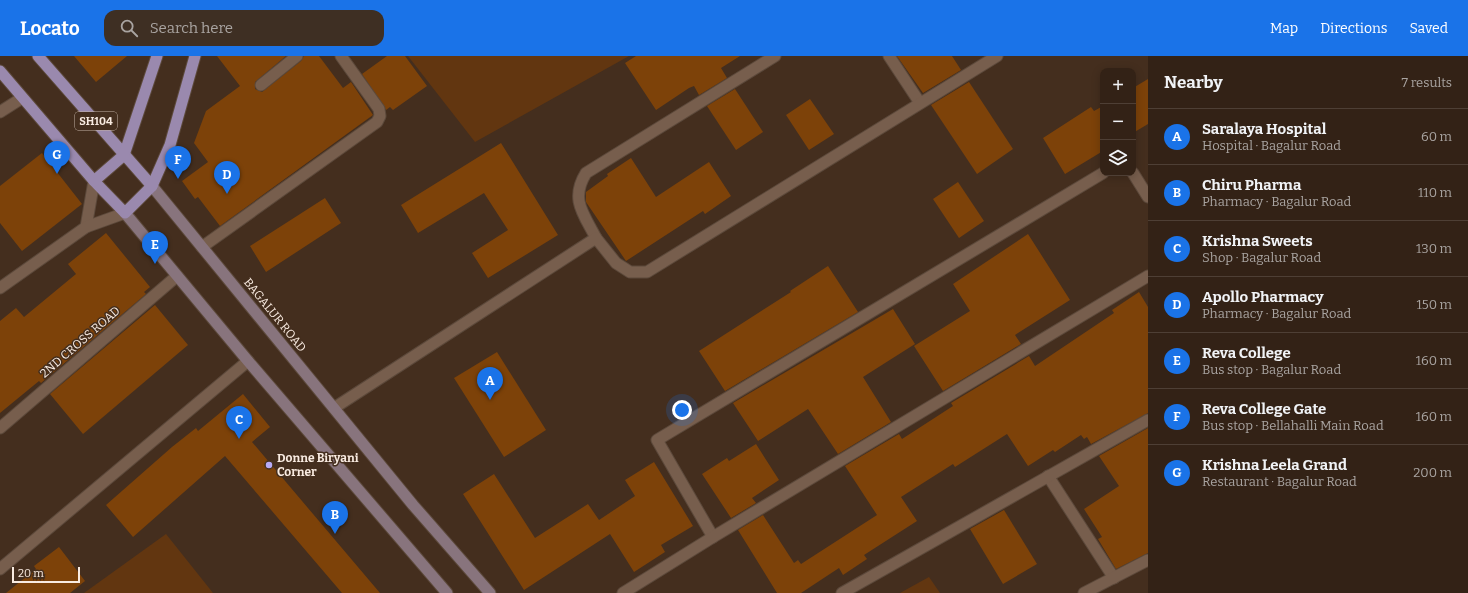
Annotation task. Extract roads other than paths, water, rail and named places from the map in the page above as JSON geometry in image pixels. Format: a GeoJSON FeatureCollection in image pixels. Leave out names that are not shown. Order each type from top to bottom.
{"type":"FeatureCollection","features":[{"type":"Feature","properties":{"kind":"main road","name":"BAGALUR ROAD"},"geometry":{"type":"LineString","coordinates":[[38,56],[152,186],[413,505],[490,593]]}},
{"type":"Feature","properties":{"kind":"main road","name":"SH104"},"geometry":{"type":"LineString","coordinates":[[94,181],[124,154],[157,56]]}},
{"type":"Feature","properties":{"kind":"main road"},"geometry":{"type":"LineString","coordinates":[[125,213],[152,186],[170,145],[195,56]]}},
{"type":"Feature","properties":{"kind":"main road"},"geometry":{"type":"LineString","coordinates":[[0,71],[94,181],[125,213],[248,361],[447,593]]}},
{"type":"Feature","properties":{"kind":"street"},"geometry":{"type":"LineString","coordinates":[[261,85],[297,56]]}},
{"type":"Feature","properties":{"kind":"street"},"geometry":{"type":"LineString","coordinates":[[202,247],[377,122],[380,116],[379,109],[341,56]]}},
{"type":"Feature","properties":{"kind":"street"},"geometry":{"type":"LineString","coordinates":[[775,56],[586,173],[579,185],[580,206],[596,238],[616,263],[630,272],[647,272],[997,56]]}},
{"type":"Feature","properties":{"kind":"street"},"geometry":{"type":"LineString","coordinates":[[889,56],[920,103]]}},
{"type":"Feature","properties":{"kind":"street"},"geometry":{"type":"LineString","coordinates":[[0,112],[22,98]]}},
{"type":"Feature","properties":{"kind":"street"},"geometry":{"type":"LineString","coordinates":[[713,537],[657,440],[1100,175]]}},
{"type":"Feature","properties":{"kind":"street"},"geometry":{"type":"LineString","coordinates":[[1135,176],[1148,197]]}},
{"type":"Feature","properties":{"kind":"street"},"geometry":{"type":"LineString","coordinates":[[86,227],[94,181]]}},
{"type":"Feature","properties":{"kind":"street"},"geometry":{"type":"LineString","coordinates":[[0,288],[86,227],[125,213]]}},
{"type":"Feature","properties":{"kind":"street"},"geometry":{"type":"LineString","coordinates":[[334,408],[596,238]]}},
{"type":"Feature","properties":{"kind":"street","name":"2ND CROSS ROAD"},"geometry":{"type":"LineString","coordinates":[[0,428],[176,276]]}},
{"type":"Feature","properties":{"kind":"street"},"geometry":{"type":"LineString","coordinates":[[623,593],[713,537],[1148,276]]}},
{"type":"Feature","properties":{"kind":"street"},"geometry":{"type":"LineString","coordinates":[[0,569],[248,361]]}},
{"type":"Feature","properties":{"kind":"street"},"geometry":{"type":"LineString","coordinates":[[842,593],[1148,420]]}},
{"type":"Feature","properties":{"kind":"street"},"geometry":{"type":"LineString","coordinates":[[1048,476],[1114,578]]}},
{"type":"Feature","properties":{"kind":"street"},"geometry":{"type":"LineString","coordinates":[[1084,593],[1148,560]]}},
{"type":"Feature","properties":{"kind":"place","name":"Krishna Leela Grand"},"geometry":{"type":"Point","coordinates":[57,174]}},
{"type":"Feature","properties":{"kind":"place","name":"Reva College Gate"},"geometry":{"type":"Point","coordinates":[178,179]}},
{"type":"Feature","properties":{"kind":"place","name":"Apollo Pharmacy"},"geometry":{"type":"Point","coordinates":[227,194]}},
{"type":"Feature","properties":{"kind":"place","name":"Reva College"},"geometry":{"type":"Point","coordinates":[155,264]}},
{"type":"Feature","properties":{"kind":"place","name":"Saralaya Hospital"},"geometry":{"type":"Point","coordinates":[490,400]}},
{"type":"Feature","properties":{"kind":"place","name":"Krishna Sweets"},"geometry":{"type":"Point","coordinates":[239,439]}},
{"type":"Feature","properties":{"kind":"place","name":"Donne Biryani Corner"},"geometry":{"type":"Point","coordinates":[269,465]}},
{"type":"Feature","properties":{"kind":"place","name":"Chiru Pharma"},"geometry":{"type":"Point","coordinates":[335,534]}}]}
